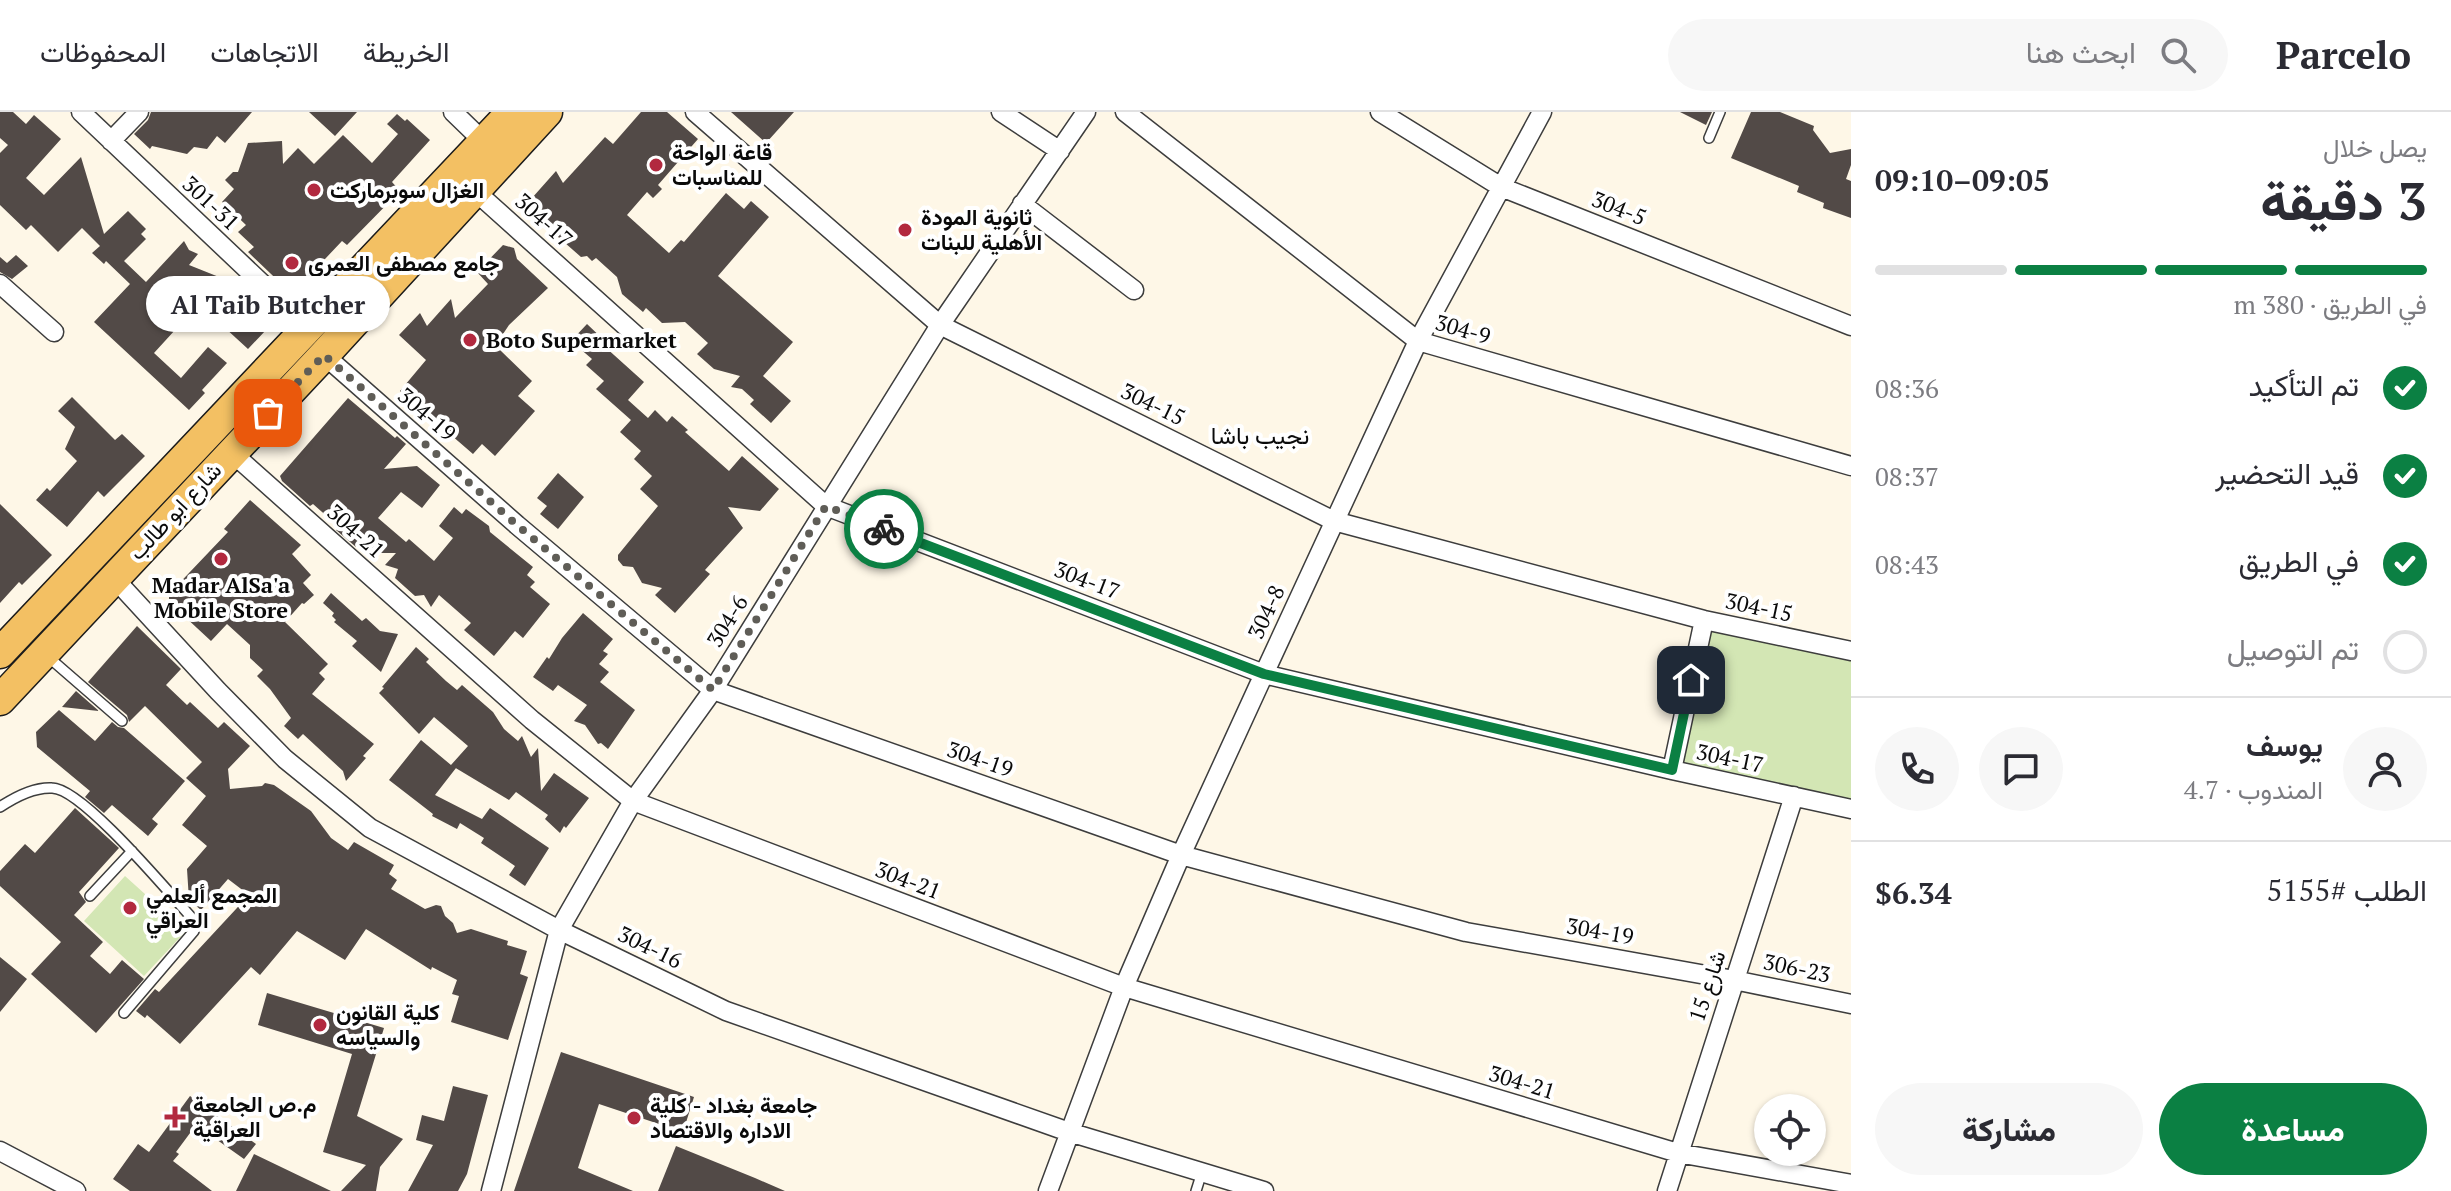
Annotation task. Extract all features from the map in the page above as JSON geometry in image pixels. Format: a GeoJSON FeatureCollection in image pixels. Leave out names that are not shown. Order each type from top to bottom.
{"type":"FeatureCollection","features":[{"type":"Feature","properties":{"kind":"main road","name":"شارع ابو طالب"},"geometry":{"type":"LineString","coordinates":[[0,653],[512,112]]}},
{"type":"Feature","properties":{"kind":"main road","name":"شارع ابو طالب"},"geometry":{"type":"LineString","coordinates":[[0,700],[547,112]]}},
{"type":"Feature","properties":{"kind":"street","name":"301-31"},"geometry":{"type":"LineString","coordinates":[[81,112],[309,328]]}},
{"type":"Feature","properties":{"kind":"street"},"geometry":{"type":"LineString","coordinates":[[111,141],[139,112]]}},
{"type":"Feature","properties":{"kind":"street"},"geometry":{"type":"LineString","coordinates":[[453,112],[484,142]]}},
{"type":"Feature","properties":{"kind":"street","name":"304-15"},"geometry":{"type":"LineString","coordinates":[[695,112],[940,325],[1334,521],[1704,620],[1850,644]]}},
{"type":"Feature","properties":{"kind":"street"},"geometry":{"type":"LineString","coordinates":[[1001,112],[1060,151]]}},
{"type":"Feature","properties":{"kind":"street","name":"304-6"},"geometry":{"type":"LineString","coordinates":[[491,1191],[559,930],[633,801],[713,690],[940,325],[1086,112]]}},
{"type":"Feature","properties":{"kind":"street","name":"304-9"},"geometry":{"type":"LineString","coordinates":[[1125,112],[1418,341],[1851,466]]}},
{"type":"Feature","properties":{"kind":"street","name":"304-5"},"geometry":{"type":"LineString","coordinates":[[1380,112],[1501,187],[1851,326]]}},
{"type":"Feature","properties":{"kind":"street","name":"304-8"},"geometry":{"type":"LineString","coordinates":[[1048,1191],[1124,987],[1181,855],[1418,341],[1542,112]]}},
{"type":"Feature","properties":{"kind":"street","name":"304-17"},"geometry":{"type":"LineString","coordinates":[[475,191],[826,506],[1264,674],[1851,809]]}},
{"type":"Feature","properties":{"kind":"street"},"geometry":{"type":"LineString","coordinates":[[1022,204],[1134,290]]}},
{"type":"Feature","properties":{"kind":"street"},"geometry":{"type":"LineString","coordinates":[[0,284],[54,332]]}},
{"type":"Feature","properties":{"kind":"street","name":"304-19"},"geometry":{"type":"LineString","coordinates":[[324,355],[517,525],[713,690],[1181,855],[1466,932],[1734,980]]}},
{"type":"Feature","properties":{"kind":"street","name":"304-21"},"geometry":{"type":"LineString","coordinates":[[231,452],[532,720],[633,801],[1124,987],[1678,1153],[1851,1184]]}},
{"type":"Feature","properties":{"kind":"street","name":"304-16"},"geometry":{"type":"LineString","coordinates":[[113,577],[285,759],[370,828],[559,930],[726,1011],[1069,1132],[1264,1191]]}},
{"type":"Feature","properties":{"kind":"street"},"geometry":{"type":"LineString","coordinates":[[1672,770],[1704,620]]}},
{"type":"Feature","properties":{"kind":"street","name":"شارع 15"},"geometry":{"type":"LineString","coordinates":[[1667,1191],[1794,796]]}},
{"type":"Feature","properties":{"kind":"street","name":"306-23"},"geometry":{"type":"LineString","coordinates":[[1734,980],[1851,1004]]}},
{"type":"Feature","properties":{"kind":"street"},"geometry":{"type":"LineString","coordinates":[[0,1151],[76,1191]]}},
{"type":"Feature","properties":{"kind":"lane"},"geometry":{"type":"LineString","coordinates":[[1709,138],[1720,112]]}},
{"type":"Feature","properties":{"kind":"lane"},"geometry":{"type":"LineString","coordinates":[[44,653],[122,721]]}},
{"type":"Feature","properties":{"kind":"lane"},"geometry":{"type":"LineString","coordinates":[[0,807],[34,791],[55,787],[77,799],[132,851],[195,923],[194,931],[124,1013]]}},
{"type":"Feature","properties":{"kind":"lane"},"geometry":{"type":"LineString","coordinates":[[90,896],[132,851]]}},
{"type":"Feature","properties":{"kind":"lane"},"geometry":{"type":"LineString","coordinates":[[1196,1191],[1202,1172]]}},
{"type":"Feature","properties":{"kind":"green space"},"geometry":{"type":"Polygon","coordinates":[[[1704,620],[1851,651],[1851,809],[1672,770],[1704,620]]]}},
{"type":"Feature","properties":{"kind":"green space"},"geometry":{"type":"Polygon","coordinates":[[[125,876],[186,931],[144,976],[84,921],[125,876]]]}},
{"type":"Feature","properties":{"kind":"building"},"geometry":{"type":"Polygon","coordinates":[[[0,112],[13,112],[26,124],[34,115],[61,139],[26,178],[44,195],[81,157],[104,234],[128,211],[146,229],[141,234],[146,239],[124,261],[146,282],[184,241],[189,250],[198,254],[189,265],[224,279],[263,316],[266,330],[248,349],[224,327],[229,322],[207,300],[154,353],[181,378],[208,347],[227,363],[202,390],[205,393],[189,410],[94,322],[130,284],[106,261],[104,264],[92,253],[100,246],[82,228],[58,252],[31,225],[26,230],[0,205],[0,153],[8,145],[0,138],[0,112]]]}},
{"type":"Feature","properties":{"kind":"building"},"geometry":{"type":"Polygon","coordinates":[[[151,112],[252,112],[225,143],[217,136],[207,149],[194,147],[187,154],[152,146],[150,149],[134,134],[148,120],[151,112]]]}},
{"type":"Feature","properties":{"kind":"building"},"geometry":{"type":"Polygon","coordinates":[[[309,112],[357,112],[335,136],[309,112]]]}},
{"type":"Feature","properties":{"kind":"building"},"geometry":{"type":"Polygon","coordinates":[[[641,112],[667,112],[698,139],[658,185],[662,189],[653,198],[647,192],[627,215],[669,253],[681,240],[684,242],[726,193],[744,209],[751,201],[769,217],[718,276],[793,342],[763,376],[791,401],[771,423],[750,404],[754,400],[742,389],[731,387],[740,376],[714,369],[697,354],[708,343],[685,322],[662,323],[646,308],[643,312],[622,294],[617,277],[596,258],[592,261],[587,256],[581,257],[524,207],[556,171],[563,183],[605,137],[613,144],[641,112]]]}},
{"type":"Feature","properties":{"kind":"building"},"geometry":{"type":"Polygon","coordinates":[[[731,112],[794,112],[766,143],[731,112]]]}},
{"type":"Feature","properties":{"kind":"building"},"geometry":{"type":"Polygon","coordinates":[[[1680,112],[1712,112],[1706,125],[1680,112]]]}},
{"type":"Feature","properties":{"kind":"building"},"geometry":{"type":"Polygon","coordinates":[[[1751,112],[1780,112],[1814,126],[1813,130],[1830,153],[1851,149],[1851,165],[1846,179],[1851,181],[1851,218],[1823,208],[1824,203],[1797,192],[1799,186],[1731,158],[1751,112]]]}},
{"type":"Feature","properties":{"kind":"building"},"geometry":{"type":"Polygon","coordinates":[[[397,114],[430,140],[392,182],[400,191],[347,245],[342,241],[292,294],[248,252],[254,247],[238,232],[246,225],[222,202],[234,189],[225,180],[233,172],[238,172],[248,143],[282,141],[283,164],[298,148],[314,164],[343,135],[372,163],[398,134],[387,124],[397,114]]]}},
{"type":"Feature","properties":{"kind":"building"},"geometry":{"type":"Polygon","coordinates":[[[503,245],[514,248],[517,259],[548,288],[503,334],[510,340],[500,350],[532,381],[518,396],[535,411],[495,456],[482,444],[473,454],[400,391],[426,360],[399,335],[420,313],[427,326],[451,299],[455,318],[488,284],[477,272],[503,245]]]}},
{"type":"Feature","properties":{"kind":"building"},"geometry":{"type":"Polygon","coordinates":[[[16,255],[28,266],[12,279],[0,272],[0,257],[7,263],[16,255]]]}},
{"type":"Feature","properties":{"kind":"building"},"geometry":{"type":"Polygon","coordinates":[[[587,324],[607,343],[604,346],[644,382],[628,400],[648,418],[655,410],[667,422],[672,416],[688,430],[685,432],[729,471],[742,456],[779,489],[760,511],[728,507],[743,528],[705,570],[710,574],[675,613],[655,595],[662,588],[642,583],[633,567],[623,566],[618,560],[618,555],[658,506],[640,489],[652,476],[634,459],[641,451],[620,432],[631,420],[596,389],[604,381],[586,365],[592,359],[571,341],[587,324]]]}},
{"type":"Feature","properties":{"kind":"building"},"geometry":{"type":"Polygon","coordinates":[[[72,397],[115,440],[122,434],[145,456],[104,497],[98,491],[67,527],[36,500],[47,488],[50,491],[77,461],[65,449],[75,427],[58,411],[72,397]]]}},
{"type":"Feature","properties":{"kind":"building"},"geometry":{"type":"Polygon","coordinates":[[[348,398],[406,444],[384,469],[417,466],[440,485],[422,508],[401,492],[378,518],[434,561],[453,538],[439,526],[454,507],[462,514],[466,509],[533,567],[527,575],[535,582],[530,587],[550,604],[523,638],[515,631],[494,656],[464,630],[471,623],[439,595],[431,607],[424,595],[415,596],[395,578],[398,569],[385,565],[396,553],[367,553],[358,545],[356,547],[336,530],[339,527],[282,481],[280,476],[348,398]]]}},
{"type":"Feature","properties":{"kind":"building"},"geometry":{"type":"Polygon","coordinates":[[[558,473],[584,497],[558,529],[540,514],[547,506],[537,498],[558,473]]]}},
{"type":"Feature","properties":{"kind":"building"},"geometry":{"type":"Polygon","coordinates":[[[250,500],[301,545],[292,554],[311,575],[303,583],[314,595],[285,622],[328,664],[319,673],[325,679],[312,694],[374,744],[346,781],[343,771],[303,734],[298,739],[284,726],[291,718],[257,676],[263,670],[250,658],[250,645],[227,624],[211,641],[169,602],[169,594],[228,532],[224,529],[250,500]]]}},
{"type":"Feature","properties":{"kind":"building"},"geometry":{"type":"Polygon","coordinates":[[[0,504],[52,555],[22,585],[19,582],[0,603],[0,504]]]}},
{"type":"Feature","properties":{"kind":"building"},"geometry":{"type":"Polygon","coordinates":[[[331,593],[362,621],[366,618],[380,631],[398,634],[381,672],[352,646],[357,641],[334,622],[334,613],[323,603],[331,593]]]}},
{"type":"Feature","properties":{"kind":"building"},"geometry":{"type":"Polygon","coordinates":[[[583,613],[613,639],[603,651],[608,654],[599,664],[609,672],[600,682],[635,710],[608,749],[598,744],[585,725],[574,721],[587,705],[558,685],[553,691],[533,677],[583,613]]]}},
{"type":"Feature","properties":{"kind":"building"},"geometry":{"type":"Polygon","coordinates":[[[137,626],[181,669],[166,685],[218,728],[224,722],[250,746],[228,769],[230,789],[262,786],[265,783],[274,785],[311,811],[331,838],[348,850],[354,842],[394,865],[389,874],[397,880],[391,889],[425,909],[441,906],[457,933],[471,929],[527,951],[520,974],[528,977],[508,1040],[451,1022],[459,996],[452,994],[457,980],[432,967],[431,970],[366,929],[345,960],[297,931],[260,975],[251,967],[180,1044],[147,1015],[145,1018],[136,1011],[155,989],[159,992],[249,895],[228,879],[201,910],[189,900],[187,869],[207,846],[182,825],[206,796],[186,778],[202,762],[145,706],[129,722],[127,715],[88,682],[137,626]]]}},
{"type":"Feature","properties":{"kind":"building"},"geometry":{"type":"Polygon","coordinates":[[[416,647],[429,659],[426,662],[446,681],[457,690],[462,685],[493,712],[504,729],[518,741],[522,736],[531,757],[538,748],[541,791],[554,773],[589,798],[560,833],[545,819],[548,815],[516,792],[509,800],[456,768],[435,795],[482,819],[490,808],[549,848],[525,886],[509,875],[515,866],[481,843],[484,838],[460,823],[457,829],[432,816],[389,780],[421,740],[451,765],[468,746],[434,717],[419,734],[379,693],[416,647]]]}},
{"type":"Feature","properties":{"kind":"building"},"geometry":{"type":"Polygon","coordinates":[[[76,691],[99,711],[62,707],[76,691]]]}},
{"type":"Feature","properties":{"kind":"building"},"geometry":{"type":"Polygon","coordinates":[[[59,710],[95,741],[112,722],[124,728],[185,781],[152,819],[158,824],[148,836],[112,805],[104,813],[85,797],[90,791],[37,747],[36,732],[59,710]]]}},
{"type":"Feature","properties":{"kind":"building"},"geometry":{"type":"Polygon","coordinates":[[[75,808],[119,848],[79,892],[86,902],[74,915],[103,942],[90,956],[110,974],[122,960],[144,979],[96,1033],[31,974],[61,942],[0,886],[0,871],[25,844],[35,853],[75,808]]]}},
{"type":"Feature","properties":{"kind":"building"},"geometry":{"type":"Polygon","coordinates":[[[0,957],[27,979],[0,1012],[0,957]]]}},
{"type":"Feature","properties":{"kind":"building"},"geometry":{"type":"Polygon","coordinates":[[[267,993],[384,1028],[357,1116],[403,1139],[380,1167],[376,1191],[341,1191],[366,1165],[323,1152],[352,1054],[258,1025],[267,993]]]}},
{"type":"Feature","properties":{"kind":"building"},"geometry":{"type":"Polygon","coordinates":[[[561,1052],[694,1097],[683,1132],[599,1104],[578,1168],[633,1191],[514,1191],[561,1052]]]}},
{"type":"Feature","properties":{"kind":"building"},"geometry":{"type":"Polygon","coordinates":[[[453,1086],[488,1095],[467,1174],[458,1191],[408,1191],[433,1145],[416,1140],[422,1115],[444,1121],[453,1086]]]}},
{"type":"Feature","properties":{"kind":"building"},"geometry":{"type":"Polygon","coordinates":[[[190,1096],[256,1144],[244,1159],[196,1125],[173,1161],[212,1191],[130,1191],[113,1179],[138,1144],[149,1152],[190,1096]]]}},
{"type":"Feature","properties":{"kind":"building"},"geometry":{"type":"Polygon","coordinates":[[[676,1146],[755,1178],[785,1191],[658,1191],[676,1146]]]}},
{"type":"Feature","properties":{"kind":"building"},"geometry":{"type":"Polygon","coordinates":[[[254,1154],[331,1191],[236,1191],[254,1154]]]}},
{"type":"Feature","properties":{"kind":"way so far"},"geometry":{"type":"LineString","coordinates":[[268,413],[324,355],[517,525],[713,690],[826,506],[884,529]]}},
{"type":"Feature","properties":{"kind":"place","name":"قاعة الواحة للمناسبات"},"geometry":{"type":"Point","coordinates":[656,165]}},
{"type":"Feature","properties":{"kind":"place","name":"الغزال سوبرماركت"},"geometry":{"type":"Point","coordinates":[314,190]}},
{"type":"Feature","properties":{"kind":"place","name":"ثانوية المودة الأهلية للبنات"},"geometry":{"type":"Point","coordinates":[905,230]}},
{"type":"Feature","properties":{"kind":"place","name":"جامع مصطفى العمري"},"geometry":{"type":"Point","coordinates":[292,263]}},
{"type":"Feature","properties":{"kind":"place","name":"Boto Supermarket"},"geometry":{"type":"Point","coordinates":[470,340]}},
{"type":"Feature","properties":{"kind":"place","name":"Al Taib Butcher"},"geometry":{"type":"Point","coordinates":[268,413]}},
{"type":"Feature","properties":{"kind":"place","name":"Madar AlSa'a Mobile Store"},"geometry":{"type":"Point","coordinates":[221,559]}},
{"type":"Feature","properties":{"kind":"place","name":"المجمع ألعلمي العراقي"},"geometry":{"type":"Point","coordinates":[130,908]}},
{"type":"Feature","properties":{"kind":"place","name":"كلية القانون والسياسه"},"geometry":{"type":"Point","coordinates":[320,1025]}},
{"type":"Feature","properties":{"kind":"place","name":"م.ص الجامعة العراقية"},"geometry":{"type":"Point","coordinates":[175,1117]}},
{"type":"Feature","properties":{"kind":"place","name":"جامعة بغداد - كلية الاداره والاقتصاد"},"geometry":{"type":"Point","coordinates":[634,1118]}},
{"type":"Feature","properties":{"kind":"district","name":"نجيب باشا"},"geometry":{"type":"Point","coordinates":[1260,436]}},
{"type":"Feature","properties":{"kind":"route"},"geometry":{"type":"LineString","coordinates":[[884,529],[1264,674],[1672,770],[1691,680]]}}]}
